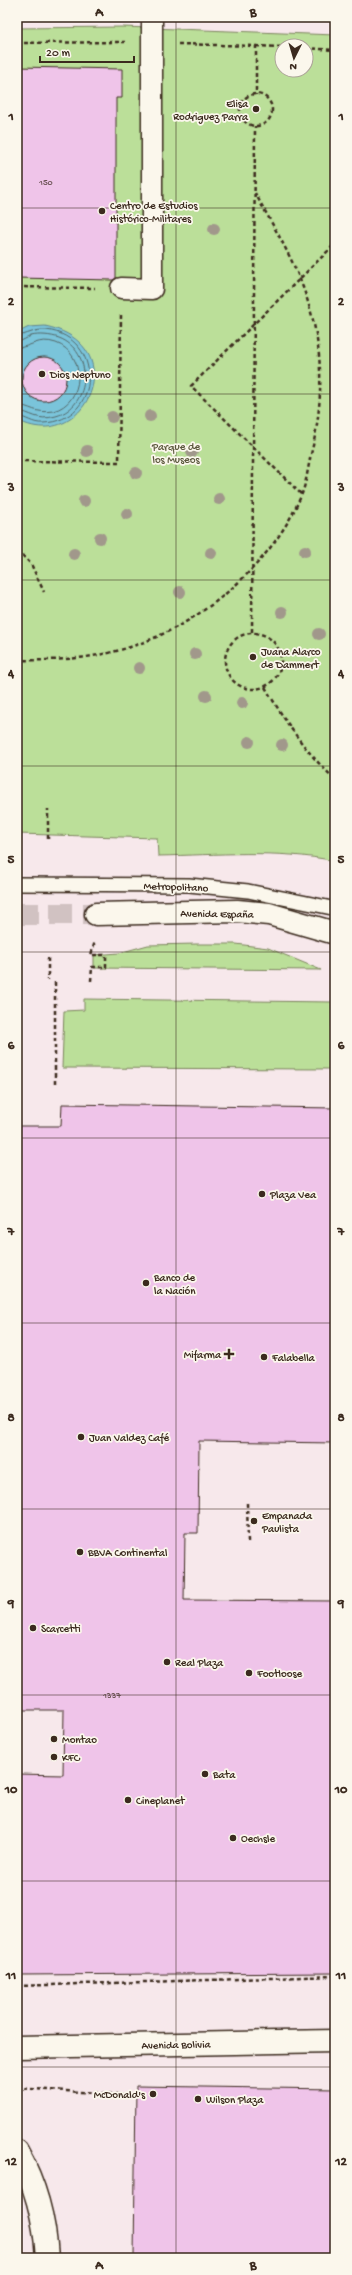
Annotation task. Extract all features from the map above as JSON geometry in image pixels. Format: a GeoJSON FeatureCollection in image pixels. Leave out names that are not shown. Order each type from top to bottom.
{"type":"FeatureCollection","features":[{"type":"Feature","properties":{"kind":"street"},"geometry":{"type":"LineString","coordinates":[[121,288],[152,288],[152,17]]}},
{"type":"Feature","properties":{"kind":"street","name":"Avenida España"},"geometry":{"type":"LineString","coordinates":[[99,914],[237,911],[269,914],[335,933]]}},
{"type":"Feature","properties":{"kind":"street","name":"Avenida Bolivia"},"geometry":{"type":"LineString","coordinates":[[17,2047],[335,2041]]}},
{"type":"Feature","properties":{"kind":"street"},"geometry":{"type":"LineString","coordinates":[[17,2152],[31,2178],[37,2197],[44,2229],[47,2258]]}},
{"type":"Feature","properties":{"kind":"lane","name":"Metropolitano"},"geometry":{"type":"LineString","coordinates":[[17,884],[189,885],[248,891],[332,908]]}},
{"type":"Feature","properties":{"kind":"path"},"geometry":{"type":"LineString","coordinates":[[256,46],[274,47]]}},
{"type":"Feature","properties":{"kind":"path"},"geometry":{"type":"LineString","coordinates":[[314,49],[335,50]]}},
{"type":"Feature","properties":{"kind":"path"},"geometry":{"type":"LineString","coordinates":[[260,95],[269,102],[271,113],[266,122],[255,126],[243,120],[240,110],[247,97],[260,95]]}},
{"type":"Feature","properties":{"kind":"path"},"geometry":{"type":"LineString","coordinates":[[252,632],[255,126]]}},
{"type":"Feature","properties":{"kind":"path"},"geometry":{"type":"LineString","coordinates":[[17,660],[43,660],[92,656],[133,646],[165,632],[202,611],[225,595],[252,569],[284,529],[301,495],[314,439],[320,387],[316,334],[301,278],[290,255],[255,193]]}},
{"type":"Feature","properties":{"kind":"path"},"geometry":{"type":"LineString","coordinates":[[301,495],[191,386],[335,244]]}},
{"type":"Feature","properties":{"kind":"path"},"geometry":{"type":"LineString","coordinates":[[17,287],[121,288],[119,462],[17,461]]}},
{"type":"Feature","properties":{"kind":"path"},"geometry":{"type":"LineString","coordinates":[[17,550],[31,564],[44,592]]}},
{"type":"Feature","properties":{"kind":"path"},"geometry":{"type":"LineString","coordinates":[[252,632],[267,636],[273,641],[280,654],[280,670],[272,682],[265,687],[247,689],[238,685],[231,679],[224,663],[225,654],[232,642],[243,634],[252,632]]}},
{"type":"Feature","properties":{"kind":"path"},"geometry":{"type":"LineString","coordinates":[[265,687],[302,746],[335,779]]}},
{"type":"Feature","properties":{"kind":"path"},"geometry":{"type":"LineString","coordinates":[[48,809],[48,839]]}},
{"type":"Feature","properties":{"kind":"path"},"geometry":{"type":"LineString","coordinates":[[91,981],[92,967],[106,967],[106,955],[91,955],[99,914]]}},
{"type":"Feature","properties":{"kind":"path"},"geometry":{"type":"LineString","coordinates":[[48,958],[48,980]]}},
{"type":"Feature","properties":{"kind":"path"},"geometry":{"type":"LineString","coordinates":[[55,982],[55,1084]]}},
{"type":"Feature","properties":{"kind":"path"},"geometry":{"type":"LineString","coordinates":[[247,1502],[248,1542]]}},
{"type":"Feature","properties":{"kind":"path"},"geometry":{"type":"LineString","coordinates":[[17,1986],[335,1976]]}},
{"type":"Feature","properties":{"kind":"path"},"geometry":{"type":"LineString","coordinates":[[17,2088],[130,2095]]}},
{"type":"Feature","properties":{"kind":"green space","name":"Parque de los Museos"},"geometry":{"type":"Polygon","coordinates":[[[123,27],[335,35],[335,861],[313,857],[269,854],[158,856],[157,838],[17,834],[17,28],[123,27]]]}},
{"type":"Feature","properties":{"kind":"green space"},"geometry":{"type":"Polygon","coordinates":[[[236,944],[268,948],[321,970],[94,968],[94,955],[119,953],[148,945],[236,944]]]}},
{"type":"Feature","properties":{"kind":"green space"},"geometry":{"type":"Polygon","coordinates":[[[84,999],[332,1002],[332,1069],[62,1068],[64,1011],[84,1010],[84,999]]]}},
{"type":"Feature","properties":{"kind":"water"},"geometry":{"type":"Polygon","coordinates":[[[45,326],[72,337],[88,353],[93,373],[90,393],[80,411],[63,423],[42,427],[17,420],[17,333],[29,327],[45,326]]]}},
{"type":"Feature","properties":{"kind":"building"},"geometry":{"type":"Polygon","coordinates":[[[17,67],[122,69],[122,98],[116,98],[116,278],[113,280],[17,278],[17,67]]]}},
{"type":"Feature","properties":{"kind":"building"},"geometry":{"type":"Polygon","coordinates":[[[44,357],[56,361],[62,367],[66,379],[62,391],[56,397],[44,401],[32,397],[26,391],[22,379],[26,367],[32,361],[44,357]]]}},
{"type":"Feature","properties":{"kind":"building"},"geometry":{"type":"Polygon","coordinates":[[[62,1104],[335,1108],[335,1443],[199,1441],[198,1533],[185,1533],[184,1600],[335,1601],[335,1973],[17,1975],[17,1774],[63,1775],[64,1710],[17,1710],[17,1126],[61,1126],[62,1104]]]}},
{"type":"Feature","properties":{"kind":"building"},"geometry":{"type":"Polygon","coordinates":[[[136,2086],[335,2089],[335,2258],[134,2258],[136,2086]]]}},
{"type":"Feature","properties":{"kind":"tunnel"},"geometry":{"type":"LineString","coordinates":[[17,914],[96,914]]}},
{"type":"Feature","properties":{"kind":"place","name":"Elisa Rodriguez Parra"},"geometry":{"type":"Point","coordinates":[256,109]}},
{"type":"Feature","properties":{"kind":"place","name":"Centro de Estudios Histórico-Militares"},"geometry":{"type":"Point","coordinates":[102,211]}},
{"type":"Feature","properties":{"kind":"place","name":"Dios Neptuno"},"geometry":{"type":"Point","coordinates":[42,374]}},
{"type":"Feature","properties":{"kind":"place","name":"Juana Alarco de Dammert"},"geometry":{"type":"Point","coordinates":[253,657]}},
{"type":"Feature","properties":{"kind":"place","name":"Plaza Vea"},"geometry":{"type":"Point","coordinates":[262,1194]}},
{"type":"Feature","properties":{"kind":"place","name":"Banco de la Nación"},"geometry":{"type":"Point","coordinates":[146,1283]}},
{"type":"Feature","properties":{"kind":"place","name":"Mifarma"},"geometry":{"type":"Point","coordinates":[229,1354]}},
{"type":"Feature","properties":{"kind":"place","name":"Falabella"},"geometry":{"type":"Point","coordinates":[264,1357]}},
{"type":"Feature","properties":{"kind":"place","name":"Juan Valdez Café"},"geometry":{"type":"Point","coordinates":[81,1437]}},
{"type":"Feature","properties":{"kind":"place","name":"Empanada Paulista"},"geometry":{"type":"Point","coordinates":[254,1521]}},
{"type":"Feature","properties":{"kind":"place","name":"BBVA Continental"},"geometry":{"type":"Point","coordinates":[80,1552]}},
{"type":"Feature","properties":{"kind":"place","name":"Scarcetti"},"geometry":{"type":"Point","coordinates":[33,1628]}},
{"type":"Feature","properties":{"kind":"place","name":"Real Plaza"},"geometry":{"type":"Point","coordinates":[167,1662]}},
{"type":"Feature","properties":{"kind":"place","name":"Footloose"},"geometry":{"type":"Point","coordinates":[249,1673]}},
{"type":"Feature","properties":{"kind":"place","name":"Montao"},"geometry":{"type":"Point","coordinates":[54,1739]}},
{"type":"Feature","properties":{"kind":"place","name":"KFC"},"geometry":{"type":"Point","coordinates":[54,1757]}},
{"type":"Feature","properties":{"kind":"place","name":"Bata"},"geometry":{"type":"Point","coordinates":[205,1774]}},
{"type":"Feature","properties":{"kind":"place","name":"Cineplanet"},"geometry":{"type":"Point","coordinates":[128,1800]}},
{"type":"Feature","properties":{"kind":"place","name":"Oechsle"},"geometry":{"type":"Point","coordinates":[233,1838]}},
{"type":"Feature","properties":{"kind":"place","name":"McDonald's"},"geometry":{"type":"Point","coordinates":[153,2094]}},
{"type":"Feature","properties":{"kind":"place","name":"Wilson Plaza"},"geometry":{"type":"Point","coordinates":[198,2099]}}]}
